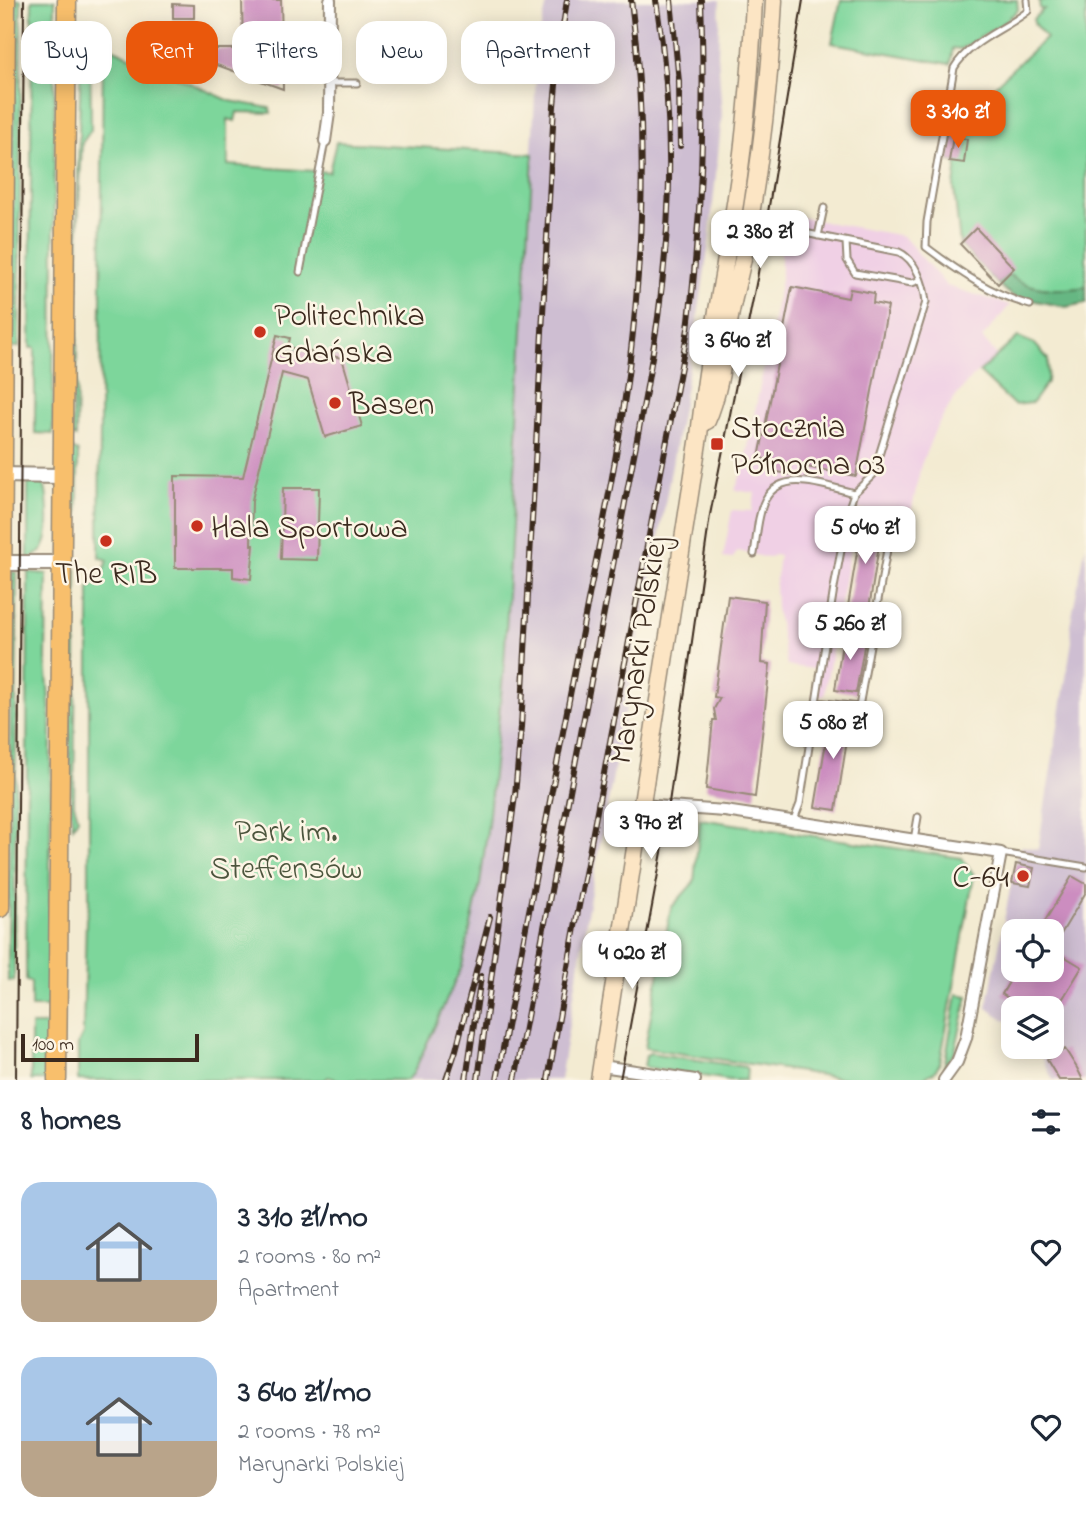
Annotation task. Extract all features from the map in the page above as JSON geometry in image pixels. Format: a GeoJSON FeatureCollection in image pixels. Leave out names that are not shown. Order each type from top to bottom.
{"type":"FeatureCollection","features":[{"type":"Feature","properties":{"kind":"main road"},"geometry":{"type":"LineString","coordinates":[[0,908],[6,0]]}},
{"type":"Feature","properties":{"kind":"main road"},"geometry":{"type":"LineString","coordinates":[[57,1080],[67,0]]}},
{"type":"Feature","properties":{"kind":"main road","name":"Marynarki Polskiej"},"geometry":{"type":"LineString","coordinates":[[600,1073],[732,219],[752,44],[754,0]]}},
{"type":"Feature","properties":{"kind":"main road","name":"Marynarki Polskiej"},"geometry":{"type":"LineString","coordinates":[[699,436],[715,395],[750,222],[769,80],[774,0]]}},
{"type":"Feature","properties":{"kind":"main road"},"geometry":{"type":"LineString","coordinates":[[732,219],[750,222]]}},
{"type":"Feature","properties":{"kind":"street"},"geometry":{"type":"LineString","coordinates":[[330,0],[330,21]]}},
{"type":"Feature","properties":{"kind":"street"},"geometry":{"type":"LineString","coordinates":[[325,141],[329,84]]}},
{"type":"Feature","properties":{"kind":"street"},"geometry":{"type":"LineString","coordinates":[[2,475],[62,476]]}},
{"type":"Feature","properties":{"kind":"street"},"geometry":{"type":"LineString","coordinates":[[1,563],[61,563]]}},
{"type":"Feature","properties":{"kind":"street"},"geometry":{"type":"LineString","coordinates":[[641,805],[725,811],[1001,853],[966,1038],[957,1062],[944,1080]]}},
{"type":"Feature","properties":{"kind":"street"},"geometry":{"type":"LineString","coordinates":[[600,1073],[695,1080]]}},
{"type":"Feature","properties":{"kind":"lane"},"geometry":{"type":"LineString","coordinates":[[1027,0],[1028,11],[967,50],[954,68],[926,247],[970,279],[1011,300],[1030,305]]}},
{"type":"Feature","properties":{"kind":"lane"},"geometry":{"type":"LineString","coordinates":[[300,272],[325,141]]}},
{"type":"Feature","properties":{"kind":"lane"},"geometry":{"type":"LineString","coordinates":[[818,236],[824,208]]}},
{"type":"Feature","properties":{"kind":"lane"},"geometry":{"type":"LineString","coordinates":[[750,222],[906,256],[913,263],[925,295],[924,314],[873,475],[854,493],[849,508],[800,804],[793,821]]}},
{"type":"Feature","properties":{"kind":"lane"},"geometry":{"type":"LineString","coordinates":[[846,242],[847,260],[855,274],[912,283],[919,280]]}},
{"type":"Feature","properties":{"kind":"lane"},"geometry":{"type":"LineString","coordinates":[[754,554],[765,500],[779,485],[796,481],[854,493]]}},
{"type":"Feature","properties":{"kind":"lane"},"geometry":{"type":"LineString","coordinates":[[816,702],[859,707],[891,527]]}},
{"type":"Feature","properties":{"kind":"lane"},"geometry":{"type":"LineString","coordinates":[[914,840],[918,817]]}},
{"type":"Feature","properties":{"kind":"lane"},"geometry":{"type":"LineString","coordinates":[[1001,853],[1086,867]]}},
{"type":"Feature","properties":{"kind":"shaded area"},"geometry":{"type":"Polygon","coordinates":[[[548,0],[720,0],[718,53],[722,116],[709,243],[660,532],[592,885],[560,1080],[407,1080],[413,1073],[488,824],[504,665],[536,84],[615,84],[615,21],[543,21],[548,0]]]}},
{"type":"Feature","properties":{"kind":"shaded area"},"geometry":{"type":"Polygon","coordinates":[[[787,215],[903,236],[947,286],[1010,305],[982,338],[997,355],[969,380],[935,430],[921,465],[910,518],[857,509],[824,696],[813,695],[817,669],[787,666],[776,608],[775,586],[779,556],[768,558],[738,551],[732,559],[723,558],[732,510],[752,511],[755,493],[735,490],[744,467],[781,280],[781,253],[787,215]]]}},
{"type":"Feature","properties":{"kind":"shaded area"},"geometry":{"type":"Polygon","coordinates":[[[1086,545],[1086,1080],[1053,1080],[1042,1059],[1064,1059],[1064,996],[1001,996],[1001,1017],[987,1008],[1001,936],[1001,982],[1064,982],[1064,919],[1004,919],[1015,864],[1022,846],[1038,849],[1072,641],[1070,625],[1086,545]]]}},
{"type":"Feature","properties":{"kind":"green space"},"geometry":{"type":"Polygon","coordinates":[[[16,0],[21,0],[19,347],[11,347],[16,0]]]}},
{"type":"Feature","properties":{"kind":"green space"},"geometry":{"type":"Polygon","coordinates":[[[32,0],[55,0],[55,21],[32,21],[32,0]]]}},
{"type":"Feature","properties":{"kind":"green space"},"geometry":{"type":"Polygon","coordinates":[[[841,0],[1017,0],[1018,10],[965,47],[953,48],[950,64],[832,43],[841,0]]]}},
{"type":"Feature","properties":{"kind":"green space"},"geometry":{"type":"Polygon","coordinates":[[[1039,0],[1086,0],[1086,287],[1080,288],[1041,288],[1015,282],[998,284],[960,244],[954,187],[957,162],[949,161],[953,137],[960,138],[975,109],[986,96],[1046,38],[1033,19],[1044,9],[1040,9],[1039,0]]]}},
{"type":"Feature","properties":{"kind":"green space","name":"Park im. Steffensów"},"geometry":{"type":"Polygon","coordinates":[[[112,48],[126,54],[126,84],[192,84],[230,101],[270,108],[271,113],[237,112],[235,121],[228,119],[228,165],[329,172],[336,142],[533,154],[504,665],[480,884],[462,966],[413,1074],[407,1080],[340,1080],[328,1077],[325,1080],[78,1080],[78,1044],[83,1034],[86,919],[89,905],[89,587],[99,584],[108,560],[99,557],[103,84],[112,84],[112,48]]]}},
{"type":"Feature","properties":{"kind":"green space"},"geometry":{"type":"Polygon","coordinates":[[[32,84],[55,84],[53,434],[35,433],[35,348],[30,348],[32,84]]]}},
{"type":"Feature","properties":{"kind":"green space"},"geometry":{"type":"Polygon","coordinates":[[[80,84],[91,84],[91,130],[82,143],[76,437],[72,436],[80,84]]]}},
{"type":"Feature","properties":{"kind":"green space"},"geometry":{"type":"Polygon","coordinates":[[[1008,274],[1035,287],[1086,287],[1086,303],[1066,307],[1017,298],[998,284],[1008,274]]]}},
{"type":"Feature","properties":{"kind":"green space"},"geometry":{"type":"Polygon","coordinates":[[[1018,337],[1035,344],[1048,359],[1047,382],[1032,403],[1014,405],[979,372],[1018,337]]]}},
{"type":"Feature","properties":{"kind":"green space"},"geometry":{"type":"Polygon","coordinates":[[[72,449],[78,452],[77,557],[71,553],[72,449]]]}},
{"type":"Feature","properties":{"kind":"green space"},"geometry":{"type":"Polygon","coordinates":[[[28,480],[42,482],[44,486],[48,522],[44,547],[28,559],[28,480]]]}},
{"type":"Feature","properties":{"kind":"green space"},"geometry":{"type":"Polygon","coordinates":[[[77,570],[74,804],[78,818],[73,827],[70,748],[72,575],[77,570]]]}},
{"type":"Feature","properties":{"kind":"green space"},"geometry":{"type":"Polygon","coordinates":[[[12,572],[17,572],[14,981],[8,981],[12,572]]]}},
{"type":"Feature","properties":{"kind":"green space"},"geometry":{"type":"Polygon","coordinates":[[[28,572],[47,574],[46,659],[51,727],[49,1007],[31,1007],[31,982],[26,981],[28,572]]]}},
{"type":"Feature","properties":{"kind":"green space"},"geometry":{"type":"Polygon","coordinates":[[[700,819],[962,858],[974,875],[940,1063],[934,1072],[920,1080],[854,1080],[645,1048],[671,908],[694,882],[700,819]]]}},
{"type":"Feature","properties":{"kind":"green space"},"geometry":{"type":"Polygon","coordinates":[[[957,994],[968,996],[955,1051],[944,1068],[957,994]]]}},
{"type":"Feature","properties":{"kind":"green space"},"geometry":{"type":"Polygon","coordinates":[[[31,1025],[48,1025],[48,1080],[31,1080],[31,1025]]]}},
{"type":"Feature","properties":{"kind":"green space"},"geometry":{"type":"Polygon","coordinates":[[[650,1053],[745,1067],[746,1080],[644,1067],[646,1055],[650,1053]]]}},
{"type":"Feature","properties":{"kind":"building"},"geometry":{"type":"Polygon","coordinates":[[[242,0],[281,0],[281,21],[242,21],[242,0]]]}},
{"type":"Feature","properties":{"kind":"building"},"geometry":{"type":"Polygon","coordinates":[[[173,4],[194,5],[194,18],[173,18],[173,4]]]}},
{"type":"Feature","properties":{"kind":"building"},"geometry":{"type":"Polygon","coordinates":[[[218,49],[232,49],[232,71],[218,65],[218,49]]]}},
{"type":"Feature","properties":{"kind":"building"},"geometry":{"type":"Polygon","coordinates":[[[269,84],[283,84],[283,89],[269,84]]]}},
{"type":"Feature","properties":{"kind":"building"},"geometry":{"type":"Polygon","coordinates":[[[953,137],[967,139],[964,163],[949,161],[953,137]]]}},
{"type":"Feature","properties":{"kind":"building"},"geometry":{"type":"Polygon","coordinates":[[[976,228],[1014,268],[998,284],[960,244],[976,228]]]}},
{"type":"Feature","properties":{"kind":"building"},"geometry":{"type":"Polygon","coordinates":[[[792,287],[848,298],[850,289],[874,293],[873,303],[888,306],[856,476],[801,466],[798,476],[774,472],[776,461],[759,458],[792,287]]]}},
{"type":"Feature","properties":{"kind":"building"},"geometry":{"type":"Polygon","coordinates":[[[277,335],[290,338],[288,347],[342,358],[362,426],[325,437],[308,380],[282,373],[252,500],[251,545],[254,545],[251,579],[233,577],[233,568],[175,568],[175,476],[243,477],[277,335]]]}},
{"type":"Feature","properties":{"kind":"building"},"geometry":{"type":"Polygon","coordinates":[[[283,488],[319,488],[317,560],[281,559],[283,488]]]}},
{"type":"Feature","properties":{"kind":"building"},"geometry":{"type":"Polygon","coordinates":[[[863,517],[883,520],[868,615],[847,612],[863,517]]]}},
{"type":"Feature","properties":{"kind":"building"},"geometry":{"type":"Polygon","coordinates":[[[728,596],[765,601],[761,663],[770,664],[755,797],[706,789],[713,720],[716,720],[714,709],[720,698],[714,697],[728,596]]]}},
{"type":"Feature","properties":{"kind":"building"},"geometry":{"type":"Polygon","coordinates":[[[844,631],[866,635],[856,693],[835,690],[844,631]]]}},
{"type":"Feature","properties":{"kind":"building"},"geometry":{"type":"Polygon","coordinates":[[[831,712],[851,715],[836,810],[815,807],[831,712]]]}},
{"type":"Feature","properties":{"kind":"building","name":"C-64"},"geometry":{"type":"Polygon","coordinates":[[[1016,864],[1034,868],[1030,886],[1012,883],[1016,864]]]}},
{"type":"Feature","properties":{"kind":"building"},"geometry":{"type":"Polygon","coordinates":[[[1072,876],[1086,884],[1086,892],[1064,929],[1064,919],[1046,919],[1072,876]]]}},
{"type":"Feature","properties":{"kind":"building"},"geometry":{"type":"Polygon","coordinates":[[[1064,956],[1082,967],[1064,997],[1002,994],[1009,982],[1064,982],[1064,956]]]}},
{"type":"Feature","properties":{"kind":"building"},"geometry":{"type":"Polygon","coordinates":[[[1064,1050],[1083,1080],[1059,1080],[1047,1060],[1064,1059],[1064,1050]]]}},
{"type":"Feature","properties":{"kind":"tram line"},"geometry":{"type":"LineString","coordinates":[[16,1080],[24,0]]}},
{"type":"Feature","properties":{"kind":"tram line"},"geometry":{"type":"LineString","coordinates":[[620,1080],[662,852],[710,515],[757,279],[803,0]]}},
{"type":"Feature","properties":{"kind":"railway"},"geometry":{"type":"LineString","coordinates":[[478,1080],[515,795],[521,727],[554,106],[567,0]]}},
{"type":"Feature","properties":{"kind":"railway"},"geometry":{"type":"LineString","coordinates":[[497,1080],[607,503],[629,367],[638,276],[642,184],[640,91],[631,0]]}},
{"type":"Feature","properties":{"kind":"railway"},"geometry":{"type":"LineString","coordinates":[[515,1080],[655,342],[669,196],[667,100],[656,0]]}},
{"type":"Feature","properties":{"kind":"railway"},"geometry":{"type":"LineString","coordinates":[[671,0],[679,82],[680,146]]}},
{"type":"Feature","properties":{"kind":"railway"},"geometry":{"type":"LineString","coordinates":[[548,1080],[688,329],[701,165],[701,0]]}},
{"type":"Feature","properties":{"kind":"railway"},"geometry":{"type":"LineString","coordinates":[[446,1080],[490,917]]}},
{"type":"Feature","properties":{"kind":"railway"},"geometry":{"type":"LineString","coordinates":[[466,1080],[481,976]]}},
{"type":"Feature","properties":{"kind":"place","name":"Politechnika Gdańska"},"geometry":{"type":"Point","coordinates":[260,332]}},
{"type":"Feature","properties":{"kind":"place","name":"Basen"},"geometry":{"type":"Point","coordinates":[335,403]}},
{"type":"Feature","properties":{"kind":"place","name":"Stocznia Północna 03"},"geometry":{"type":"Point","coordinates":[717,444]}},
{"type":"Feature","properties":{"kind":"place","name":"Hala Sportowa"},"geometry":{"type":"Point","coordinates":[197,526]}},
{"type":"Feature","properties":{"kind":"place","name":"The RIB"},"geometry":{"type":"Point","coordinates":[106,541]}},
{"type":"Feature","properties":{"kind":"place","name":"C-64"},"geometry":{"type":"Point","coordinates":[1023,876]}}]}
